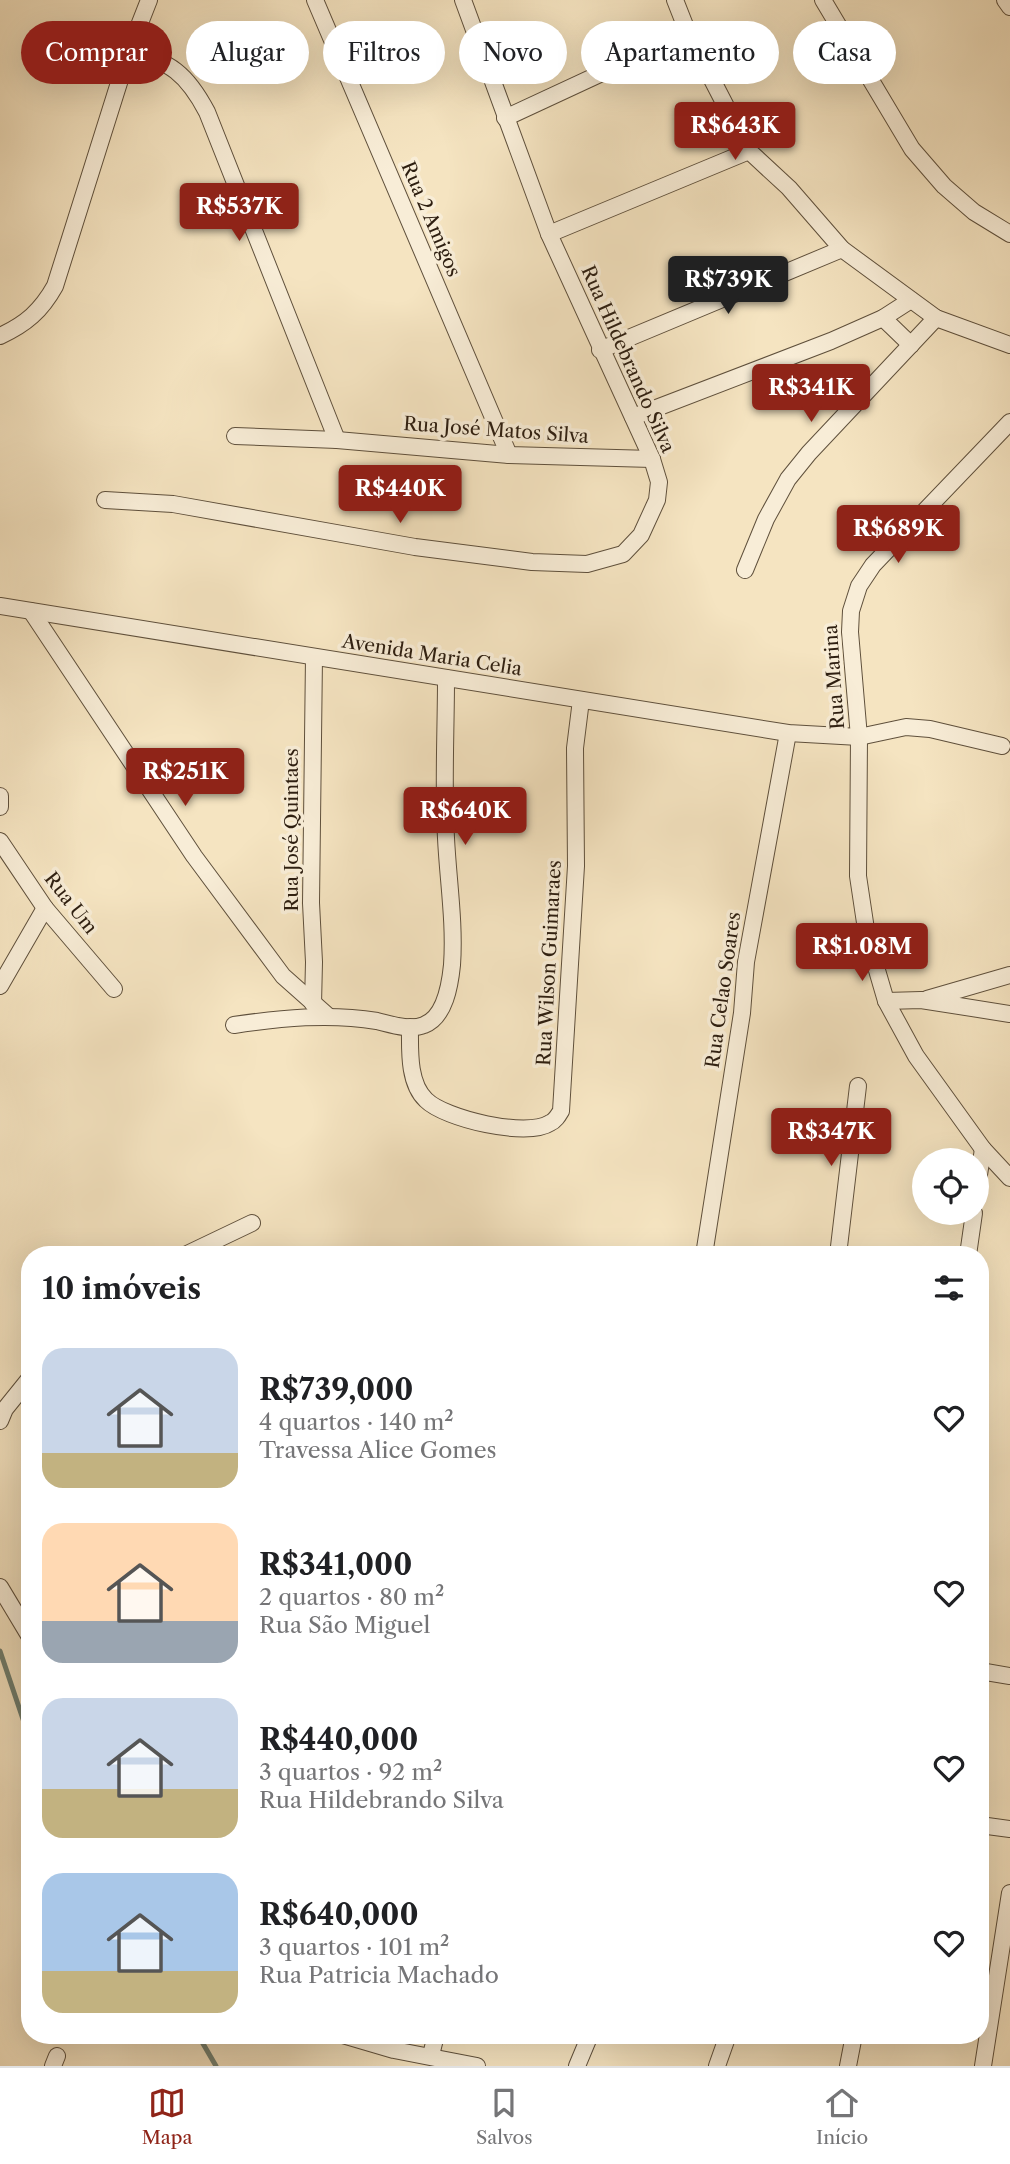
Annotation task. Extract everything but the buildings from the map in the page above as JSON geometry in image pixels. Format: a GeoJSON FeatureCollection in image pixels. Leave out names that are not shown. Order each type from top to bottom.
{"type":"FeatureCollection","features":[{"type":"Feature","properties":{"kind":"street"},"geometry":{"type":"LineString","coordinates":[[141,21],[149,0]]}},
{"type":"Feature","properties":{"kind":"street","name":"Rua 2 Amigos"},"geometry":{"type":"LineString","coordinates":[[315,0],[509,455]]}},
{"type":"Feature","properties":{"kind":"street","name":"Rua Hildebrando Silva"},"geometry":{"type":"LineString","coordinates":[[105,500],[173,504],[415,547],[532,562],[587,564],[623,554],[641,535],[657,500],[659,482],[652,459],[549,234],[463,0]]}},
{"type":"Feature","properties":{"kind":"street"},"geometry":{"type":"LineString","coordinates":[[675,0],[683,21]]}},
{"type":"Feature","properties":{"kind":"street"},"geometry":{"type":"LineString","coordinates":[[823,0],[912,149],[944,186],[974,212],[1010,234]]}},
{"type":"Feature","properties":{"kind":"street"},"geometry":{"type":"LineString","coordinates":[[1005,0],[1010,7]]}},
{"type":"Feature","properties":{"kind":"street"},"geometry":{"type":"LineString","coordinates":[[172,67],[183,75],[206,112],[337,439]]}},
{"type":"Feature","properties":{"kind":"street"},"geometry":{"type":"LineString","coordinates":[[505,118],[581,83]]}},
{"type":"Feature","properties":{"kind":"street"},"geometry":{"type":"LineString","coordinates":[[0,336],[34,316],[55,286],[119,84]]}},
{"type":"Feature","properties":{"kind":"street"},"geometry":{"type":"LineString","coordinates":[[714,84],[749,151],[789,188],[842,248],[936,318],[1010,345]]}},
{"type":"Feature","properties":{"kind":"street"},"geometry":{"type":"LineString","coordinates":[[549,234],[749,151]]}},
{"type":"Feature","properties":{"kind":"street"},"geometry":{"type":"LineString","coordinates":[[600,350],[842,248]]}},
{"type":"Feature","properties":{"kind":"street"},"geometry":{"type":"LineString","coordinates":[[633,417],[831,341],[883,318],[911,300]]}},
{"type":"Feature","properties":{"kind":"street"},"geometry":{"type":"LineString","coordinates":[[883,318],[911,345]]}},
{"type":"Feature","properties":{"kind":"street"},"geometry":{"type":"LineString","coordinates":[[745,570],[766,519],[788,479],[809,453],[936,318]]}},
{"type":"Feature","properties":{"kind":"street","name":"Rua Marina"},"geometry":{"type":"LineString","coordinates":[[982,1148],[916,1056],[886,1001],[867,936],[858,876],[859,737],[850,632],[851,611],[859,586],[873,565],[1010,422]]}},
{"type":"Feature","properties":{"kind":"street","name":"Rua José Matos Silva"},"geometry":{"type":"LineString","coordinates":[[235,436],[337,439],[509,455],[652,459]]}},
{"type":"Feature","properties":{"kind":"street","name":"Avenida Maria Celia"},"geometry":{"type":"LineString","coordinates":[[0,606],[788,733],[859,737],[906,727],[930,729],[1002,746]]}},
{"type":"Feature","properties":{"kind":"street"},"geometry":{"type":"LineString","coordinates":[[31,611],[194,856],[283,976],[328,1016]]}},
{"type":"Feature","properties":{"kind":"street","name":"Rua José Quintaes"},"geometry":{"type":"LineString","coordinates":[[313,1004],[311,903],[314,657]]}},
{"type":"Feature","properties":{"kind":"street"},"geometry":{"type":"LineString","coordinates":[[234,1025],[274,1019],[328,1016],[410,1027],[424,1025],[442,1007],[452,967],[446,835],[446,678]]}},
{"type":"Feature","properties":{"kind":"street","name":"Rua Wilson Guimaraes"},"geometry":{"type":"LineString","coordinates":[[410,1027],[411,1058],[416,1085],[426,1101],[442,1111],[462,1119],[495,1126],[528,1127],[552,1123],[561,1111],[576,866],[575,748],[581,700]]}},
{"type":"Feature","properties":{"kind":"street","name":"Rua Celao Soares"},"geometry":{"type":"LineString","coordinates":[[705,1246],[742,1013],[746,962],[788,733]]}},
{"type":"Feature","properties":{"kind":"street"},"geometry":{"type":"LineString","coordinates":[[0,797],[0,807]]}},
{"type":"Feature","properties":{"kind":"street","name":"Rua Um"},"geometry":{"type":"LineString","coordinates":[[0,841],[45,908],[114,989]]}},
{"type":"Feature","properties":{"kind":"street"},"geometry":{"type":"LineString","coordinates":[[0,986],[45,908]]}},
{"type":"Feature","properties":{"kind":"street"},"geometry":{"type":"LineString","coordinates":[[921,1000],[1010,975]]}},
{"type":"Feature","properties":{"kind":"street"},"geometry":{"type":"LineString","coordinates":[[886,1001],[921,1000],[1010,1014]]}},
{"type":"Feature","properties":{"kind":"street"},"geometry":{"type":"LineString","coordinates":[[839,1246],[858,1086]]}},
{"type":"Feature","properties":{"kind":"street","name":"Rua Marina"},"geometry":{"type":"LineString","coordinates":[[989,1155],[1010,1178]]}},
{"type":"Feature","properties":{"kind":"street"},"geometry":{"type":"LineString","coordinates":[[204,1246],[251,1223]]}},
{"type":"Feature","properties":{"kind":"street"},"geometry":{"type":"LineString","coordinates":[[969,1246],[972,1225]]}},
{"type":"Feature","properties":{"kind":"street"},"geometry":{"type":"LineString","coordinates":[[2,1412],[21,1389]]}},
{"type":"Feature","properties":{"kind":"street"},"geometry":{"type":"LineString","coordinates":[[0,1587],[21,1622]]}},
{"type":"Feature","properties":{"kind":"street"},"geometry":{"type":"LineString","coordinates":[[989,1672],[1010,1676]]}},
{"type":"Feature","properties":{"kind":"street"},"geometry":{"type":"LineString","coordinates":[[989,1826],[1010,1829]]}},
{"type":"Feature","properties":{"kind":"street"},"geometry":{"type":"LineString","coordinates":[[989,2028],[1010,1893]]}},
{"type":"Feature","properties":{"kind":"street"},"geometry":{"type":"LineString","coordinates":[[374,2044],[477,2066]]}},
{"type":"Feature","properties":{"kind":"street"},"geometry":{"type":"LineString","coordinates":[[431,2055],[434,2044]]}},
{"type":"Feature","properties":{"kind":"street"},"geometry":{"type":"LineString","coordinates":[[577,2066],[586,2044]]}},
{"type":"Feature","properties":{"kind":"street"},"geometry":{"type":"LineString","coordinates":[[716,2066],[725,2044]]}},
{"type":"Feature","properties":{"kind":"street"},"geometry":{"type":"LineString","coordinates":[[853,2044],[853,2065]]}},
{"type":"Feature","properties":{"kind":"street"},"geometry":{"type":"LineString","coordinates":[[983,2066],[986,2044]]}},
{"type":"Feature","properties":{"kind":"waterway"},"geometry":{"type":"LineString","coordinates":[[0,1651],[21,1713]]}},
{"type":"Feature","properties":{"kind":"waterway"},"geometry":{"type":"LineString","coordinates":[[203,2044],[216,2066]]}}]}
